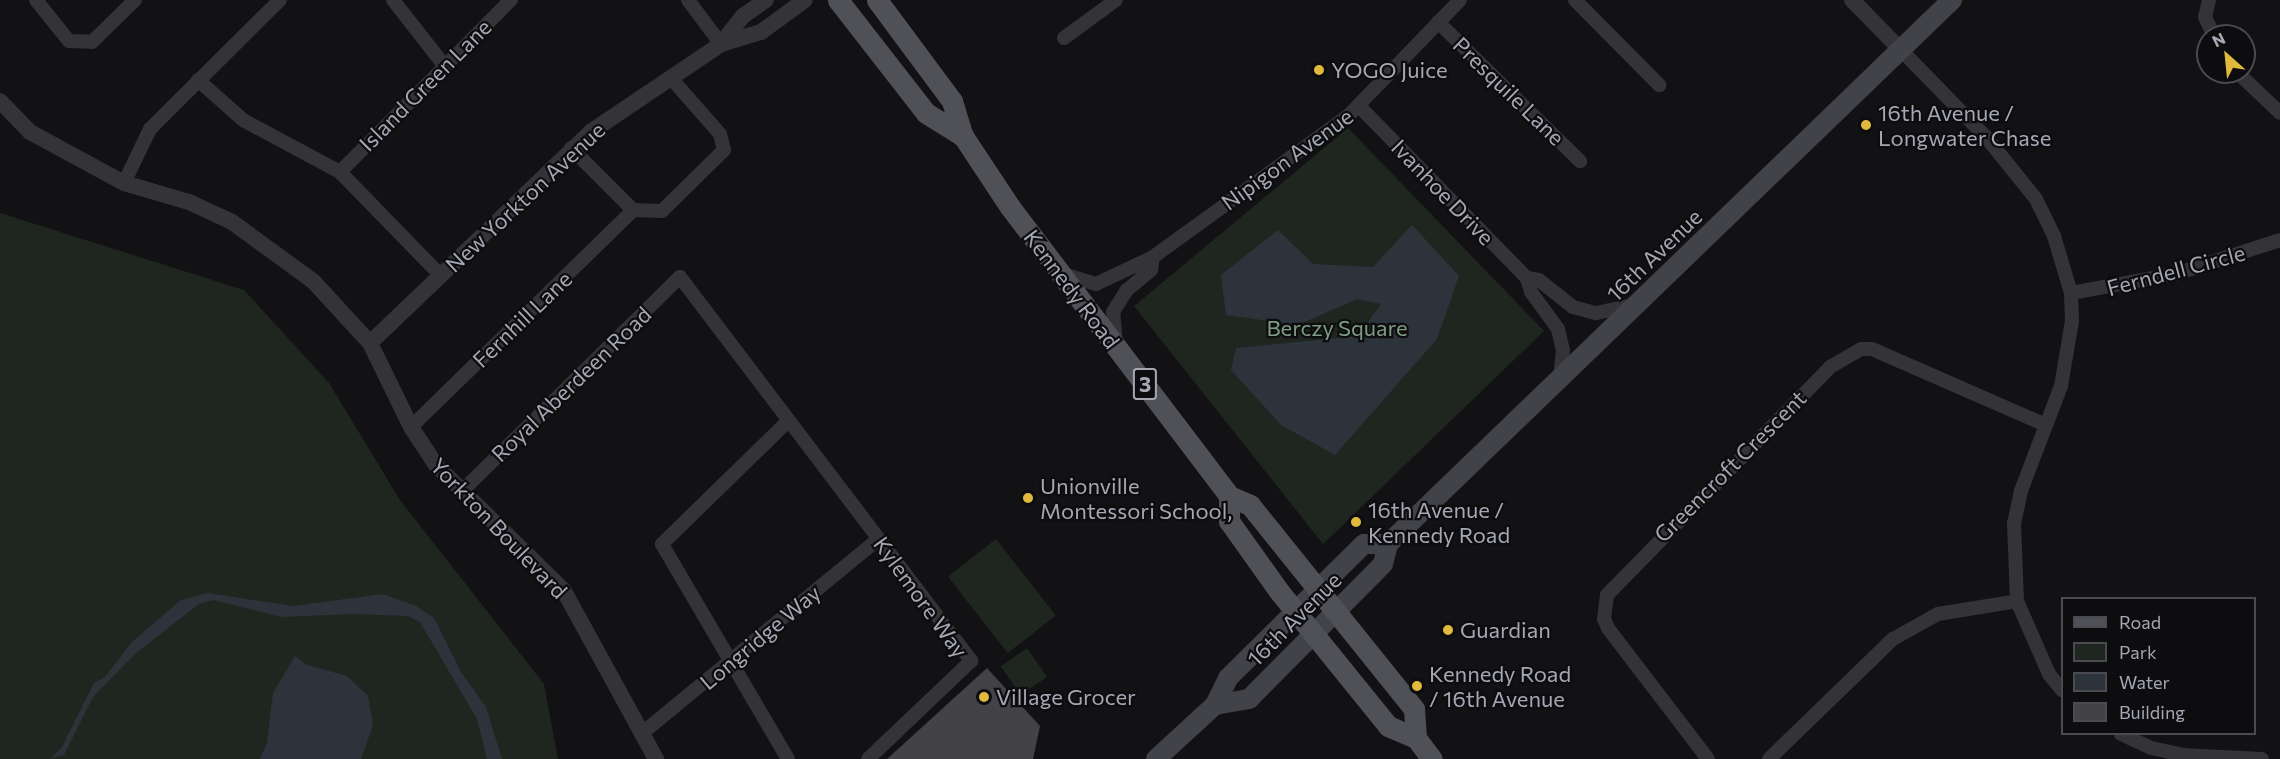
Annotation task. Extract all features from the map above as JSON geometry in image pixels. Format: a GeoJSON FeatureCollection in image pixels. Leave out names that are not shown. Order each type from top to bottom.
{"type":"FeatureCollection","features":[{"type":"Feature","properties":{"kind":"main road","name":"Kennedy Road"},"geometry":{"type":"LineString","coordinates":[[838,0],[926,113],[963,136]]}},
{"type":"Feature","properties":{"kind":"main road","name":"Kennedy Road"},"geometry":{"type":"LineString","coordinates":[[877,0],[952,101],[963,136],[1060,273],[1229,496],[1250,505],[1336,608],[1414,709],[1416,738]]}},
{"type":"Feature","properties":{"kind":"main road","name":"16th Avenue"},"geometry":{"type":"LineString","coordinates":[[1215,705],[1249,699],[1336,608],[1383,564],[1388,544],[1902,51],[1952,0]]}},
{"type":"Feature","properties":{"kind":"main road"},"geometry":{"type":"LineString","coordinates":[[1229,496],[1229,521],[1311,634],[1388,726],[1416,738],[1432,759]]}},
{"type":"Feature","properties":{"kind":"main road","name":"16th Avenue"},"geometry":{"type":"LineString","coordinates":[[1156,759],[1215,705],[1228,678],[1365,543],[1388,544]]}},
{"type":"Feature","properties":{"kind":"street"},"geometry":{"type":"LineString","coordinates":[[36,0],[69,41],[92,42],[135,0]]}},
{"type":"Feature","properties":{"kind":"street"},"geometry":{"type":"LineString","coordinates":[[124,183],[150,129],[280,0]]}},
{"type":"Feature","properties":{"kind":"street"},"geometry":{"type":"LineString","coordinates":[[393,0],[444,65]]}},
{"type":"Feature","properties":{"kind":"street","name":"Island Green Lane"},"geometry":{"type":"LineString","coordinates":[[340,172],[511,0]]}},
{"type":"Feature","properties":{"kind":"street"},"geometry":{"type":"LineString","coordinates":[[688,0],[722,44]]}},
{"type":"Feature","properties":{"kind":"street","name":"New Yorkton Avenue"},"geometry":{"type":"LineString","coordinates":[[722,44],[743,16],[766,0]]}},
{"type":"Feature","properties":{"kind":"street","name":"New Yorkton Avenue"},"geometry":{"type":"LineString","coordinates":[[370,343],[571,148],[722,44],[761,32],[805,0]]}},
{"type":"Feature","properties":{"kind":"street"},"geometry":{"type":"LineString","coordinates":[[1064,38],[1116,0]]}},
{"type":"Feature","properties":{"kind":"street","name":"Nipigon Avenue"},"geometry":{"type":"LineString","coordinates":[[1060,273],[1096,284],[1154,257],[1359,106],[1460,0]]}},
{"type":"Feature","properties":{"kind":"street"},"geometry":{"type":"LineString","coordinates":[[1575,0],[1659,85]]}},
{"type":"Feature","properties":{"kind":"street"},"geometry":{"type":"LineString","coordinates":[[1852,0],[1986,137],[2036,199],[2054,236],[2070,293],[2072,321],[2061,386],[2014,523],[2017,601],[2049,674],[2061,689]]}},
{"type":"Feature","properties":{"kind":"street"},"geometry":{"type":"LineString","coordinates":[[2208,24],[2205,17],[2209,0]]}},
{"type":"Feature","properties":{"kind":"street","name":"Presquile Lane"},"geometry":{"type":"LineString","coordinates":[[1438,22],[1580,161]]}},
{"type":"Feature","properties":{"kind":"street"},"geometry":{"type":"LineString","coordinates":[[571,148],[633,210],[662,211],[724,150],[720,134],[671,78]]}},
{"type":"Feature","properties":{"kind":"street"},"geometry":{"type":"LineString","coordinates":[[198,80],[243,120],[340,172],[440,275]]}},
{"type":"Feature","properties":{"kind":"street"},"geometry":{"type":"LineString","coordinates":[[2249,84],[2280,113]]}},
{"type":"Feature","properties":{"kind":"street","name":"Yorkton Boulevard"},"geometry":{"type":"LineString","coordinates":[[0,101],[30,132],[124,183],[189,202],[253,235],[313,281],[370,343],[411,427],[427,454],[564,591],[656,759]]}},
{"type":"Feature","properties":{"kind":"street","name":"Ivanhoe Drive"},"geometry":{"type":"LineString","coordinates":[[1359,106],[1527,278],[1531,292],[1558,329],[1563,350],[1560,379]]}},
{"type":"Feature","properties":{"kind":"street","name":"Fernhill Lane"},"geometry":{"type":"LineString","coordinates":[[411,427],[633,210]]}},
{"type":"Feature","properties":{"kind":"street","name":"Ferndell Circle"},"geometry":{"type":"LineString","coordinates":[[2070,293],[2175,274],[2280,240]]}},
{"type":"Feature","properties":{"kind":"street","name":"Nipigon Avenue"},"geometry":{"type":"LineString","coordinates":[[1116,346],[1113,312],[1127,290],[1151,270],[1154,257]]}},
{"type":"Feature","properties":{"kind":"street","name":"Kylemore Way"},"geometry":{"type":"LineString","coordinates":[[680,276],[971,661],[868,759]]}},
{"type":"Feature","properties":{"kind":"street","name":"Royal Aberdeen Road"},"geometry":{"type":"LineString","coordinates":[[462,491],[680,276]]}},
{"type":"Feature","properties":{"kind":"street","name":"Ivanhoe Drive"},"geometry":{"type":"LineString","coordinates":[[1527,278],[1539,280],[1573,307],[1596,313],[1641,301]]}},
{"type":"Feature","properties":{"kind":"street","name":"Greencroft Crescent"},"geometry":{"type":"LineString","coordinates":[[1708,759],[1608,628],[1604,619],[1606,595],[1830,367],[1861,349],[1872,349],[2046,425]]}},
{"type":"Feature","properties":{"kind":"street"},"geometry":{"type":"LineString","coordinates":[[788,421],[662,544],[729,662],[788,759]]}},
{"type":"Feature","properties":{"kind":"street","name":"Longridge Way"},"geometry":{"type":"LineString","coordinates":[[641,734],[878,539]]}},
{"type":"Feature","properties":{"kind":"street"},"geometry":{"type":"LineString","coordinates":[[1769,759],[1893,639],[1938,614],[2017,601]]}},
{"type":"Feature","properties":{"kind":"street"},"geometry":{"type":"LineString","coordinates":[[2122,735],[2148,753],[2262,759]]}},
{"type":"Feature","properties":{"kind":"green space","name":"Berczy Square"},"geometry":{"type":"Polygon","coordinates":[[[1348,128],[1544,331],[1323,544],[1134,306],[1348,128]]]}},
{"type":"Feature","properties":{"kind":"green space"},"geometry":{"type":"Polygon","coordinates":[[[0,213],[244,290],[329,383],[400,500],[544,684],[558,759],[0,759],[0,213]]]}},
{"type":"Feature","properties":{"kind":"green space"},"geometry":{"type":"Polygon","coordinates":[[[996,539],[1056,615],[1008,653],[948,577],[996,539]]]}},
{"type":"Feature","properties":{"kind":"green space"},"geometry":{"type":"Polygon","coordinates":[[[1027,648],[1047,677],[1021,695],[1001,666],[1027,648]]]}},
{"type":"Feature","properties":{"kind":"water"},"geometry":{"type":"Polygon","coordinates":[[[1412,225],[1459,276],[1437,339],[1335,455],[1281,425],[1231,370],[1236,348],[1358,336],[1381,304],[1357,299],[1298,325],[1226,315],[1221,275],[1278,230],[1313,264],[1373,267],[1412,225]]]}},
{"type":"Feature","properties":{"kind":"water"},"geometry":{"type":"Polygon","coordinates":[[[207,593],[293,606],[383,594],[416,606],[434,618],[461,672],[486,707],[502,759],[487,759],[477,719],[420,622],[408,616],[353,614],[282,617],[213,600],[199,604],[136,653],[93,697],[64,755],[50,759],[62,747],[94,683],[105,677],[132,642],[181,600],[207,593]]]}},
{"type":"Feature","properties":{"kind":"water"},"geometry":{"type":"Polygon","coordinates":[[[295,656],[307,665],[347,676],[368,696],[373,725],[361,759],[260,759],[267,743],[273,693],[295,656]]]}},
{"type":"Feature","properties":{"kind":"building","name":"Village Grocer"},"geometry":{"type":"Polygon","coordinates":[[[987,668],[1040,726],[1033,759],[887,759],[987,668]]]}},
{"type":"Feature","properties":{"kind":"place","name":"YOGO Juice"},"geometry":{"type":"Point","coordinates":[1319,70]}},
{"type":"Feature","properties":{"kind":"place","name":"16th Avenue / Longwater Chase"},"geometry":{"type":"Point","coordinates":[1866,125]}},
{"type":"Feature","properties":{"kind":"place","name":"Unionville Montessori School,"},"geometry":{"type":"Point","coordinates":[1028,498]}},
{"type":"Feature","properties":{"kind":"place","name":"16th Avenue / Kennedy Road"},"geometry":{"type":"Point","coordinates":[1356,522]}},
{"type":"Feature","properties":{"kind":"place","name":"Guardian"},"geometry":{"type":"Point","coordinates":[1448,630]}},
{"type":"Feature","properties":{"kind":"place","name":"Kennedy Road / 16th Avenue"},"geometry":{"type":"Point","coordinates":[1417,686]}},
{"type":"Feature","properties":{"kind":"place","name":"Village Grocer"},"geometry":{"type":"Point","coordinates":[984,697]}}]}
